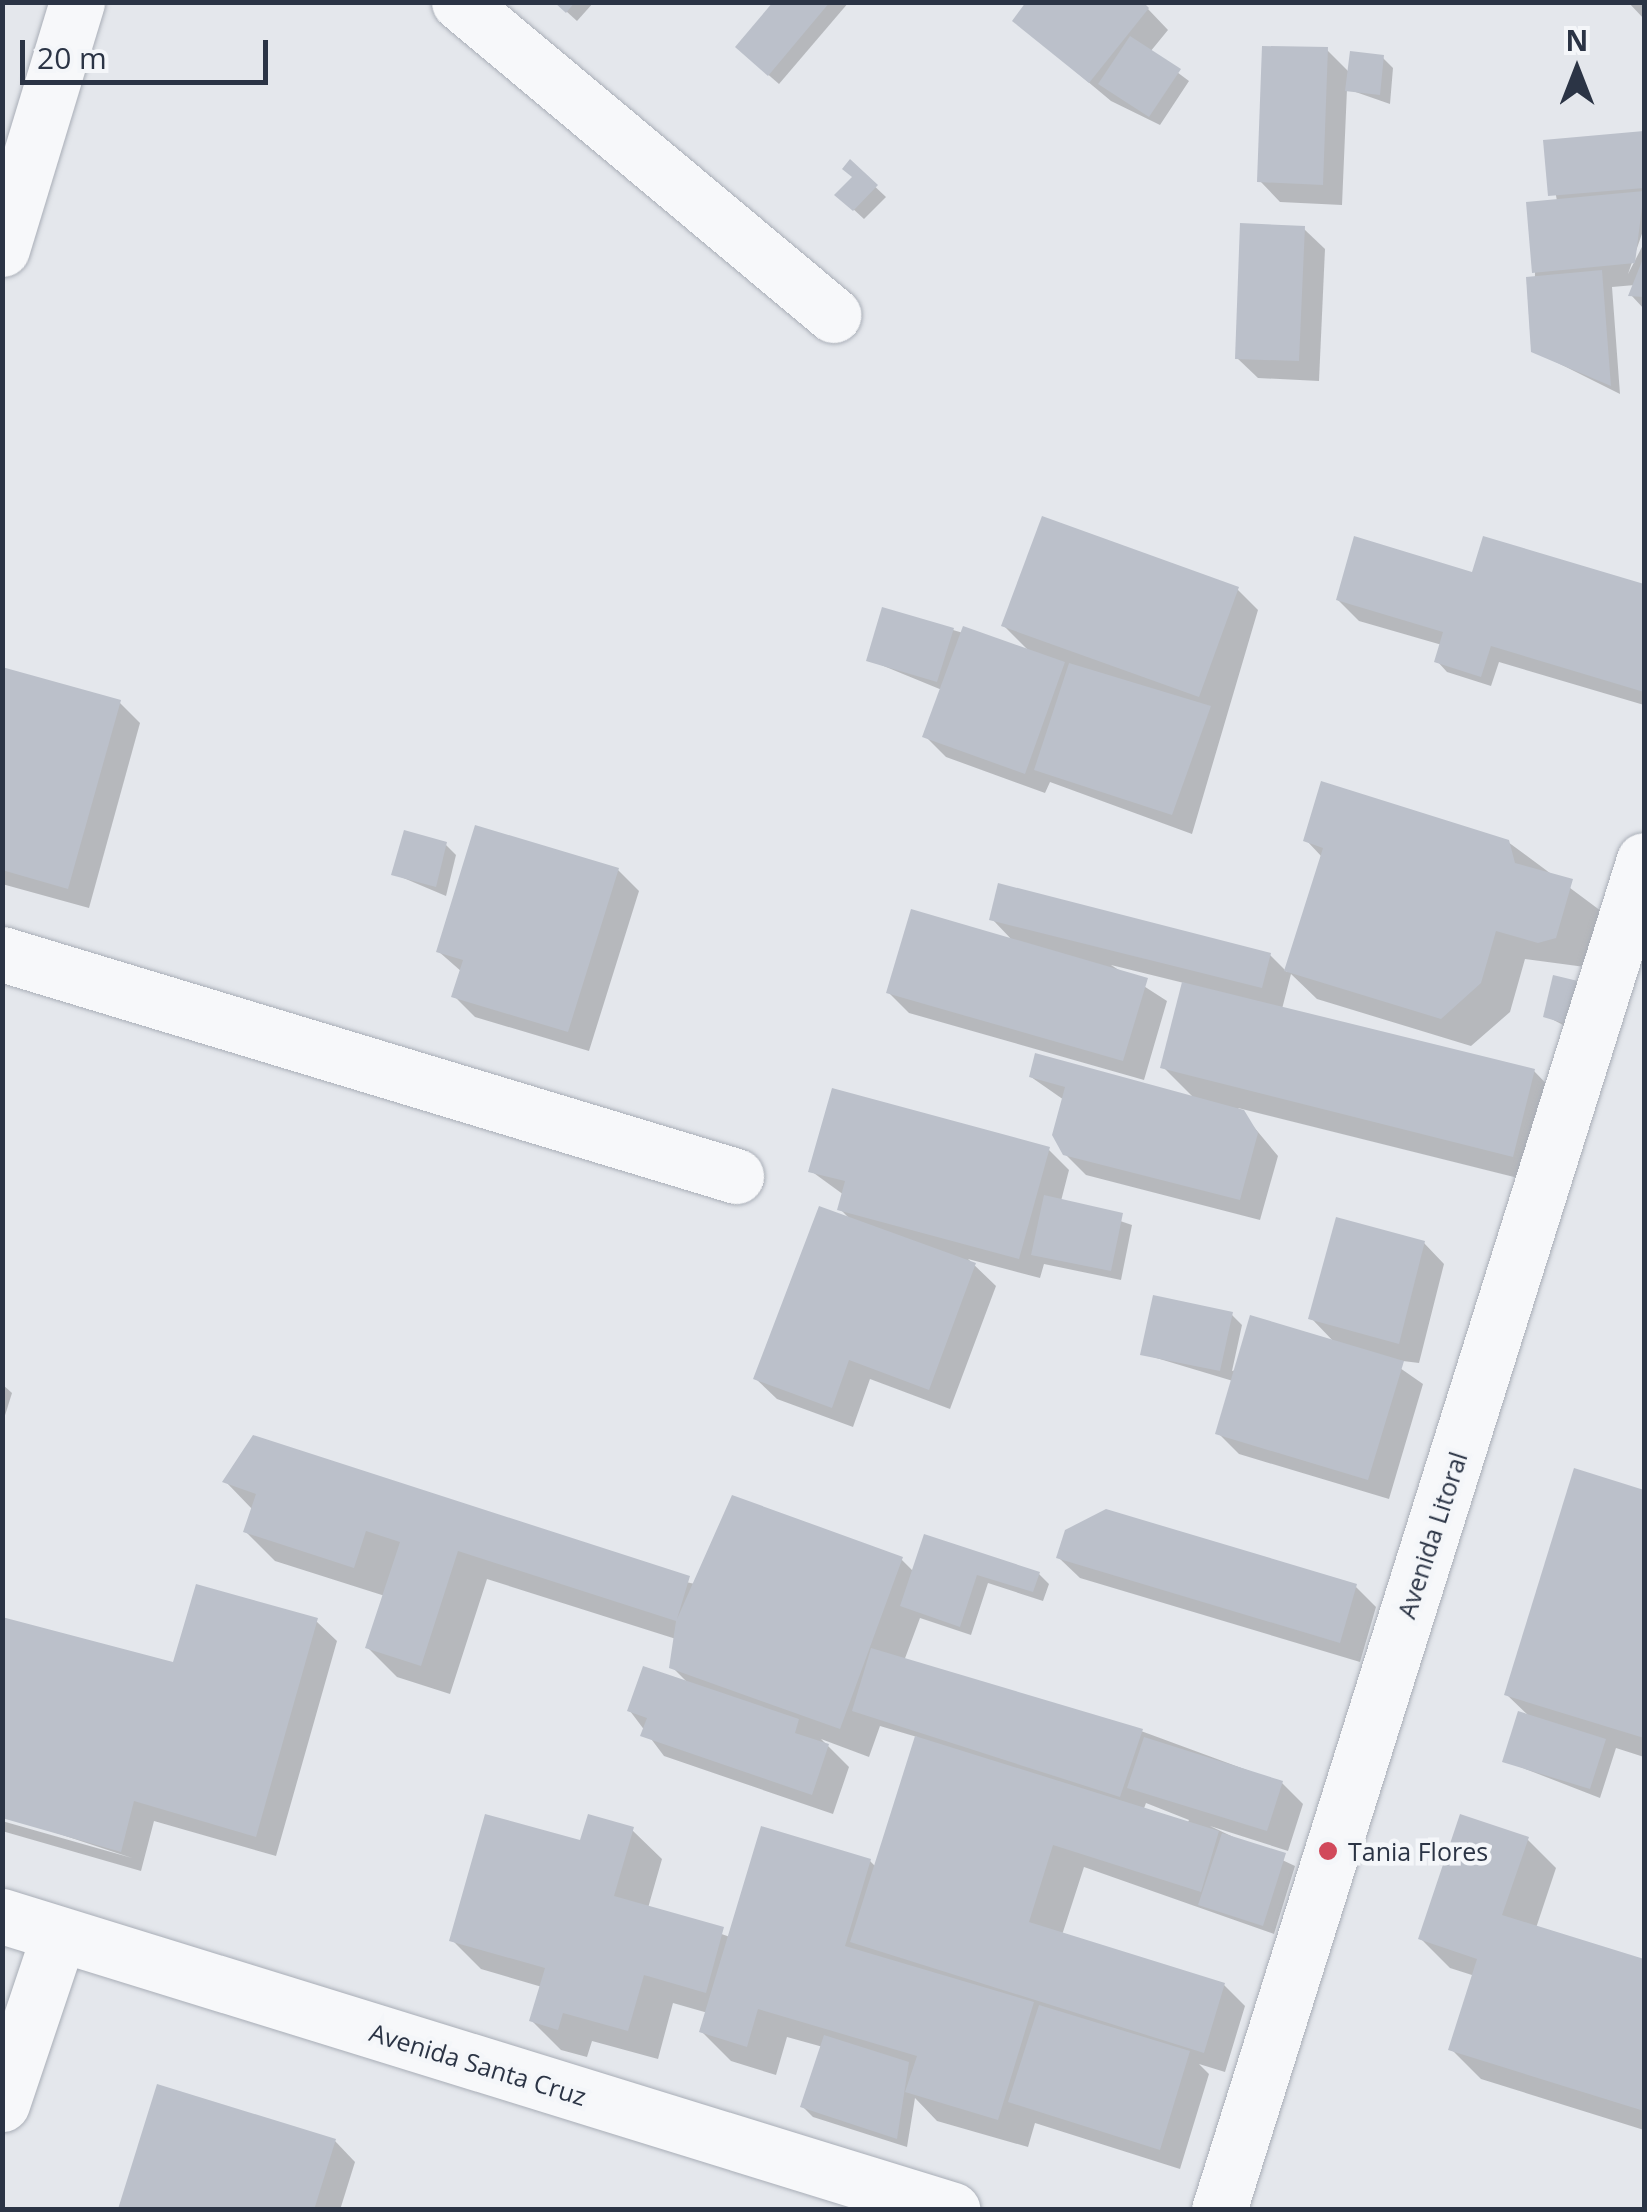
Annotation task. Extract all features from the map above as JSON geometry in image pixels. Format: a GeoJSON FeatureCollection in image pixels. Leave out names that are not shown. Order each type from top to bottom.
{"type":"FeatureCollection","features":[{"type":"Feature","properties":{"kind":"street"},"geometry":{"type":"LineString","coordinates":[[2,249],[77,2]]}},
{"type":"Feature","properties":{"kind":"street"},"geometry":{"type":"LineString","coordinates":[[459,2],[834,315]]}},
{"type":"Feature","properties":{"kind":"street","name":"Avenida Litoral"},"geometry":{"type":"LineString","coordinates":[[1219,2210],[1644,860]]}},
{"type":"Feature","properties":{"kind":"street"},"geometry":{"type":"LineString","coordinates":[[2,954],[736,1176]]}},
{"type":"Feature","properties":{"kind":"street","name":"Avenida Santa Cruz"},"geometry":{"type":"LineString","coordinates":[[2,1916],[953,2210]]}},
{"type":"Feature","properties":{"kind":"street"},"geometry":{"type":"LineString","coordinates":[[2,2104],[59,1935]]}},
{"type":"Feature","properties":{"kind":"building"},"geometry":{"type":"Polygon","coordinates":[[[554,2],[575,2],[566,13],[554,2]]]}},
{"type":"Feature","properties":{"kind":"building"},"geometry":{"type":"Polygon","coordinates":[[[773,2],[830,2],[768,76],[735,47],[773,2]]]}},
{"type":"Feature","properties":{"kind":"building"},"geometry":{"type":"Polygon","coordinates":[[[1026,2],[1143,2],[1149,8],[1089,83],[1012,21],[1026,2]]]}},
{"type":"Feature","properties":{"kind":"building"},"geometry":{"type":"Polygon","coordinates":[[[1130,36],[1181,69],[1149,117],[1098,84],[1130,36]]]}},
{"type":"Feature","properties":{"kind":"building"},"geometry":{"type":"Polygon","coordinates":[[[1262,46],[1328,47],[1323,185],[1257,182],[1262,46]]]}},
{"type":"Feature","properties":{"kind":"building"},"geometry":{"type":"Polygon","coordinates":[[[1350,51],[1384,55],[1380,95],[1345,91],[1350,51]]]}},
{"type":"Feature","properties":{"kind":"building"},"geometry":{"type":"Polygon","coordinates":[[[1644,131],[1644,188],[1548,196],[1543,140],[1644,131]]]}},
{"type":"Feature","properties":{"kind":"building"},"geometry":{"type":"Polygon","coordinates":[[[850,159],[878,185],[853,211],[834,195],[852,177],[842,169],[850,159]]]}},
{"type":"Feature","properties":{"kind":"building"},"geometry":{"type":"Polygon","coordinates":[[[1644,191],[1635,263],[1532,273],[1526,202],[1644,191]]]}},
{"type":"Feature","properties":{"kind":"building"},"geometry":{"type":"Polygon","coordinates":[[[1240,223],[1305,226],[1299,361],[1235,359],[1240,223]]]}},
{"type":"Feature","properties":{"kind":"building"},"geometry":{"type":"Polygon","coordinates":[[[1644,256],[1644,297],[1628,296],[1644,256]]]}},
{"type":"Feature","properties":{"kind":"building"},"geometry":{"type":"Polygon","coordinates":[[[1602,270],[1611,386],[1531,352],[1526,277],[1602,270]]]}},
{"type":"Feature","properties":{"kind":"building"},"geometry":{"type":"Polygon","coordinates":[[[1042,516],[1239,587],[1199,697],[1001,626],[1042,516]]]}},
{"type":"Feature","properties":{"kind":"building"},"geometry":{"type":"Polygon","coordinates":[[[1354,536],[1472,572],[1483,536],[1644,584],[1644,692],[1491,646],[1481,677],[1434,662],[1443,632],[1336,600],[1354,536]]]}},
{"type":"Feature","properties":{"kind":"building"},"geometry":{"type":"Polygon","coordinates":[[[882,607],[954,628],[937,682],[866,661],[882,607]]]}},
{"type":"Feature","properties":{"kind":"building"},"geometry":{"type":"Polygon","coordinates":[[[963,626],[1065,662],[1025,774],[922,737],[963,626]]]}},
{"type":"Feature","properties":{"kind":"building"},"geometry":{"type":"Polygon","coordinates":[[[1069,663],[1211,706],[1172,815],[1034,770],[1069,663]]]}},
{"type":"Feature","properties":{"kind":"building"},"geometry":{"type":"Polygon","coordinates":[[[2,667],[121,700],[68,889],[2,870],[2,667]]]}},
{"type":"Feature","properties":{"kind":"building"},"geometry":{"type":"Polygon","coordinates":[[[1321,781],[1509,840],[1515,863],[1573,879],[1556,938],[1538,943],[1496,931],[1481,983],[1441,1019],[1284,971],[1323,848],[1303,841],[1321,781]]]}},
{"type":"Feature","properties":{"kind":"building"},"geometry":{"type":"Polygon","coordinates":[[[475,825],[619,868],[568,1032],[451,997],[463,960],[436,952],[475,825]]]}},
{"type":"Feature","properties":{"kind":"building"},"geometry":{"type":"Polygon","coordinates":[[[404,830],[447,842],[436,887],[391,875],[404,830]]]}},
{"type":"Feature","properties":{"kind":"building"},"geometry":{"type":"Polygon","coordinates":[[[998,883],[1271,953],[1262,988],[989,920],[998,883]]]}},
{"type":"Feature","properties":{"kind":"building"},"geometry":{"type":"Polygon","coordinates":[[[911,909],[1148,978],[1123,1061],[886,993],[911,909]]]}},
{"type":"Feature","properties":{"kind":"building"},"geometry":{"type":"Polygon","coordinates":[[[1553,975],[1582,982],[1570,1025],[1543,1017],[1553,975]]]}},
{"type":"Feature","properties":{"kind":"building"},"geometry":{"type":"Polygon","coordinates":[[[1182,982],[1535,1069],[1513,1157],[1160,1068],[1182,982]]]}},
{"type":"Feature","properties":{"kind":"building"},"geometry":{"type":"Polygon","coordinates":[[[1035,1053],[1244,1110],[1258,1133],[1240,1200],[1063,1155],[1052,1135],[1065,1087],[1029,1077],[1035,1053]]]}},
{"type":"Feature","properties":{"kind":"building"},"geometry":{"type":"Polygon","coordinates":[[[832,1088],[1050,1147],[1019,1259],[837,1210],[845,1181],[808,1172],[832,1088]]]}},
{"type":"Feature","properties":{"kind":"building"},"geometry":{"type":"Polygon","coordinates":[[[1044,1195],[1123,1213],[1111,1271],[1031,1255],[1044,1195]]]}},
{"type":"Feature","properties":{"kind":"building"},"geometry":{"type":"Polygon","coordinates":[[[819,1206],[976,1263],[929,1390],[849,1360],[832,1408],[753,1379],[819,1206]]]}},
{"type":"Feature","properties":{"kind":"building"},"geometry":{"type":"Polygon","coordinates":[[[1336,1217],[1425,1241],[1399,1344],[1308,1319],[1336,1217]]]}},
{"type":"Feature","properties":{"kind":"building"},"geometry":{"type":"Polygon","coordinates":[[[1153,1295],[1233,1312],[1220,1371],[1140,1355],[1153,1295]]]}},
{"type":"Feature","properties":{"kind":"building"},"geometry":{"type":"Polygon","coordinates":[[[1250,1315],[1404,1361],[1368,1480],[1215,1434],[1250,1315]]]}},
{"type":"Feature","properties":{"kind":"building"},"geometry":{"type":"Polygon","coordinates":[[[253,1435],[690,1576],[677,1619],[732,1495],[903,1557],[840,1729],[669,1668],[676,1621],[458,1551],[421,1666],[365,1648],[400,1542],[366,1531],[354,1568],[243,1532],[256,1494],[222,1482],[253,1435]]]}},
{"type":"Feature","properties":{"kind":"building"},"geometry":{"type":"Polygon","coordinates":[[[1574,1468],[1644,1490],[1644,1738],[1504,1695],[1574,1468]]]}},
{"type":"Feature","properties":{"kind":"building"},"geometry":{"type":"Polygon","coordinates":[[[1106,1509],[1357,1584],[1340,1643],[1056,1558],[1065,1530],[1106,1509]]]}},
{"type":"Feature","properties":{"kind":"building"},"geometry":{"type":"Polygon","coordinates":[[[924,1534],[1040,1572],[1033,1592],[977,1575],[960,1627],[900,1606],[924,1534]]]}},
{"type":"Feature","properties":{"kind":"building"},"geometry":{"type":"Polygon","coordinates":[[[196,1584],[318,1618],[256,1837],[134,1801],[121,1852],[2,1818],[2,1617],[173,1662],[196,1584]]]}},
{"type":"Feature","properties":{"kind":"building"},"geometry":{"type":"Polygon","coordinates":[[[871,1648],[1143,1729],[1120,1797],[852,1711],[871,1648]]]}},
{"type":"Feature","properties":{"kind":"building"},"geometry":{"type":"Polygon","coordinates":[[[643,1666],[799,1719],[795,1733],[829,1744],[812,1795],[640,1736],[647,1718],[627,1711],[643,1666]]]}},
{"type":"Feature","properties":{"kind":"building"},"geometry":{"type":"Polygon","coordinates":[[[1518,1711],[1606,1739],[1590,1789],[1502,1762],[1518,1711]]]}},
{"type":"Feature","properties":{"kind":"building"},"geometry":{"type":"Polygon","coordinates":[[[915,1736],[1219,1831],[1201,1892],[1053,1845],[1029,1922],[1225,1983],[1204,2053],[850,1942],[915,1736]]]}},
{"type":"Feature","properties":{"kind":"building"},"geometry":{"type":"Polygon","coordinates":[[[1144,1737],[1283,1781],[1267,1831],[1127,1788],[1144,1737]]]}},
{"type":"Feature","properties":{"kind":"building"},"geometry":{"type":"Polygon","coordinates":[[[485,1814],[580,1840],[588,1814],[634,1827],[614,1896],[724,1927],[706,1993],[644,1975],[628,2031],[563,2013],[558,2030],[529,2021],[545,1968],[449,1941],[485,1814]]]}},
{"type":"Feature","properties":{"kind":"building"},"geometry":{"type":"Polygon","coordinates":[[[1460,1814],[1529,1837],[1502,1915],[1644,1959],[1644,2111],[1448,2050],[1477,1959],[1418,1939],[1460,1814]]]}},
{"type":"Feature","properties":{"kind":"building"},"geometry":{"type":"Polygon","coordinates":[[[761,1826],[871,1859],[845,1946],[1034,2002],[998,2120],[905,2092],[917,2056],[758,2009],[747,2047],[699,2032],[761,1826]]]}},
{"type":"Feature","properties":{"kind":"building"},"geometry":{"type":"Polygon","coordinates":[[[1222,1833],[1286,1853],[1263,1926],[1198,1905],[1222,1833]]]}},
{"type":"Feature","properties":{"kind":"building"},"geometry":{"type":"Polygon","coordinates":[[[1039,2005],[1190,2051],[1160,2150],[1008,2102],[1039,2005]]]}},
{"type":"Feature","properties":{"kind":"building"},"geometry":{"type":"Polygon","coordinates":[[[824,2035],[909,2062],[897,2139],[800,2107],[824,2035]]]}},
{"type":"Feature","properties":{"kind":"building"},"geometry":{"type":"Polygon","coordinates":[[[157,2084],[336,2139],[314,2210],[118,2209],[157,2084]]]}},
{"type":"Feature","properties":{"kind":"place","name":"Tania Flores"},"geometry":{"type":"Point","coordinates":[1328,1851]}}]}
